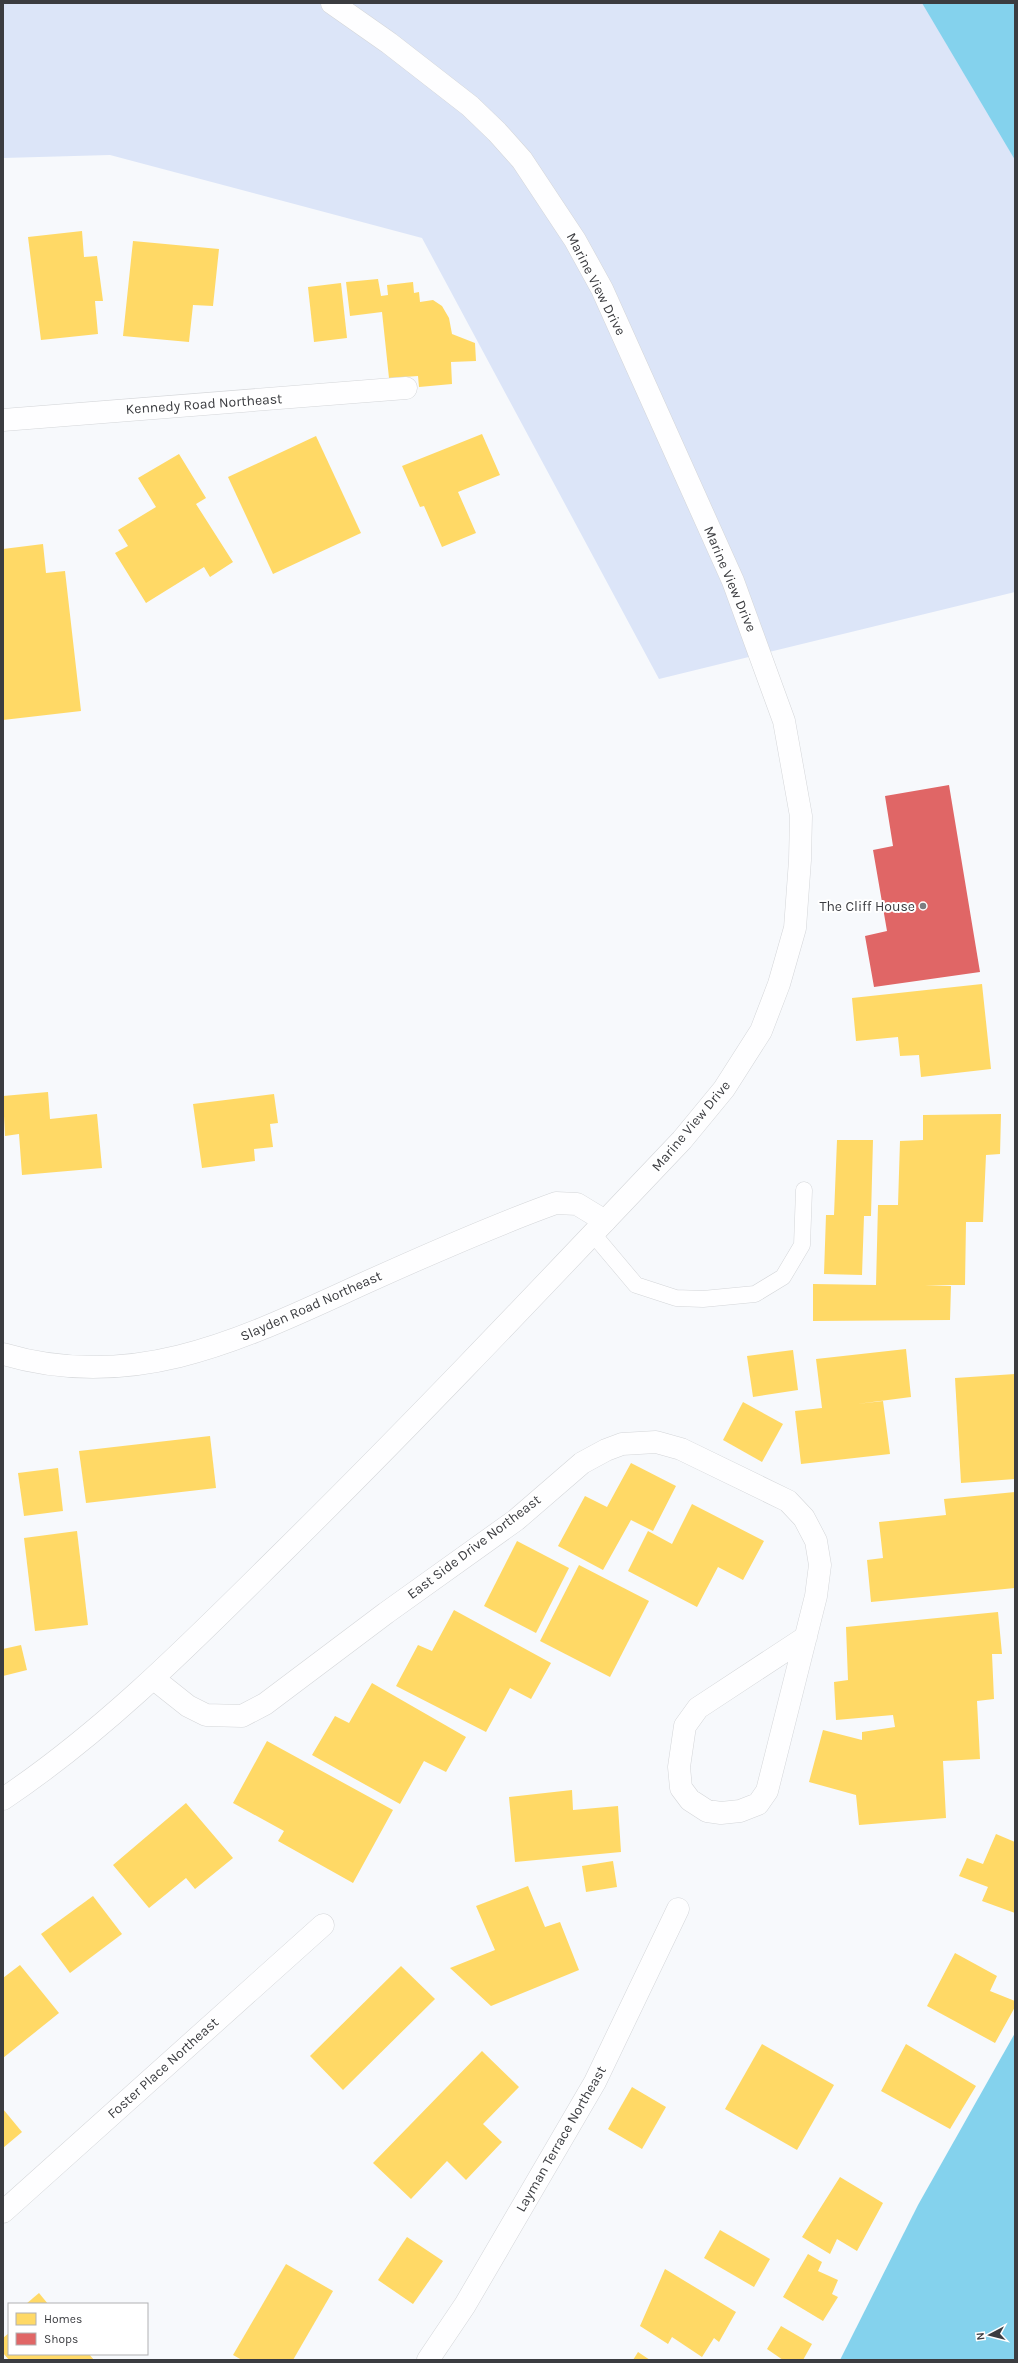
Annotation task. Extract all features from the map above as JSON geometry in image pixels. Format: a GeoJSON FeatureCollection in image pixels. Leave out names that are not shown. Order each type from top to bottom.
{"type":"FeatureCollection","features":[{"type":"Feature","properties":{"kind":"street","name":"Marine View Drive"},"geometry":{"type":"LineString","coordinates":[[332,3],[464,101],[492,127],[522,160],[575,240],[602,290],[733,582],[784,721],[801,816],[800,860],[795,928],[779,984],[761,1031],[724,1089],[682,1140],[599,1228]]}},
{"type":"Feature","properties":{"kind":"street","name":"Kennedy Road Northeast"},"geometry":{"type":"LineString","coordinates":[[3,420],[406,388]]}},
{"type":"Feature","properties":{"kind":"street","name":"Slayden Road Northeast"},"geometry":{"type":"LineString","coordinates":[[3,1354],[32,1362],[95,1367],[125,1366],[186,1356],[256,1332],[376,1278],[556,1203],[576,1204],[599,1228]]}},
{"type":"Feature","properties":{"kind":"street"},"geometry":{"type":"LineString","coordinates":[[3,1799],[88,1735],[154,1679],[340,1496],[599,1228]]}},
{"type":"Feature","properties":{"kind":"street","name":"East Side Drive Northeast"},"geometry":{"type":"LineString","coordinates":[[154,1679],[188,1706],[206,1714],[242,1716],[265,1704],[386,1613],[516,1520],[582,1463],[606,1450],[622,1444],[656,1442],[681,1449],[788,1501],[804,1518],[816,1541],[820,1565],[816,1596],[806,1637],[767,1791],[758,1804],[740,1811],[721,1813],[708,1811],[690,1800],[681,1788],[679,1767],[685,1726],[698,1708],[806,1637]]}},
{"type":"Feature","properties":{"kind":"street","name":"Layman Terrace Northeast"},"geometry":{"type":"LineString","coordinates":[[428,2360],[465,2305],[595,2082],[678,1909]]}},
{"type":"Feature","properties":{"kind":"street","name":"Foster Place Northeast"},"geometry":{"type":"LineString","coordinates":[[3,2212],[323,1924]]}},
{"type":"Feature","properties":{"kind":"lane"},"geometry":{"type":"LineString","coordinates":[[599,1228],[636,1285],[676,1298],[703,1299],[755,1294],[783,1277],[802,1245],[804,1190]]}},
{"type":"Feature","properties":{"kind":"shaded area"},"geometry":{"type":"Polygon","coordinates":[[[3,3],[1015,3],[1015,592],[659,679],[422,238],[110,155],[3,158],[3,3]]]}},
{"type":"Feature","properties":{"kind":"water"},"geometry":{"type":"Polygon","coordinates":[[[922,3],[1015,3],[1015,160],[922,3]]]}},
{"type":"Feature","properties":{"kind":"water"},"geometry":{"type":"Polygon","coordinates":[[[1015,2033],[1015,2360],[840,2360],[918,2205],[1015,2033]]]}},
{"type":"Feature","properties":{"kind":"building: Homes"},"geometry":{"type":"Polygon","coordinates":[[[82,231],[84,257],[97,256],[103,301],[95,301],[98,334],[41,340],[28,237],[82,231]]]}},
{"type":"Feature","properties":{"kind":"building: Homes"},"geometry":{"type":"Polygon","coordinates":[[[133,241],[219,249],[213,306],[193,305],[189,342],[123,336],[133,241]]]}},
{"type":"Feature","properties":{"kind":"building: Homes"},"geometry":{"type":"Polygon","coordinates":[[[378,279],[381,296],[388,295],[387,285],[413,282],[414,293],[419,292],[420,302],[433,300],[442,306],[449,318],[452,334],[475,343],[476,361],[451,362],[452,384],[419,387],[418,376],[389,378],[382,312],[350,316],[346,282],[378,279]]]}},
{"type":"Feature","properties":{"kind":"building: Homes"},"geometry":{"type":"Polygon","coordinates":[[[341,283],[347,338],[314,342],[308,287],[341,283]]]}},
{"type":"Feature","properties":{"kind":"building: Homes"},"geometry":{"type":"Polygon","coordinates":[[[482,434],[500,475],[458,492],[476,533],[442,547],[424,506],[420,507],[402,466],[482,434]]]}},
{"type":"Feature","properties":{"kind":"building: Homes"},"geometry":{"type":"Polygon","coordinates":[[[316,436],[361,533],[273,574],[228,477],[316,436]]]}},
{"type":"Feature","properties":{"kind":"building: Homes"},"geometry":{"type":"Polygon","coordinates":[[[179,454],[206,498],[196,504],[233,562],[210,577],[204,567],[146,603],[115,553],[128,546],[118,530],[156,507],[138,478],[179,454]]]}},
{"type":"Feature","properties":{"kind":"building: Homes"},"geometry":{"type":"Polygon","coordinates":[[[43,544],[46,573],[65,571],[81,711],[3,720],[3,549],[43,544]]]}},
{"type":"Feature","properties":{"kind":"building: Homes"},"geometry":{"type":"Polygon","coordinates":[[[982,984],[991,1069],[921,1077],[919,1055],[900,1056],[898,1037],[856,1041],[852,998],[982,984]]]}},
{"type":"Feature","properties":{"kind":"building: Homes"},"geometry":{"type":"Polygon","coordinates":[[[48,1092],[50,1119],[97,1114],[102,1168],[22,1175],[19,1134],[5,1136],[3,1096],[48,1092]]]}},
{"type":"Feature","properties":{"kind":"building: Homes"},"geometry":{"type":"Polygon","coordinates":[[[274,1094],[278,1123],[270,1124],[273,1147],[254,1149],[255,1161],[202,1168],[193,1104],[274,1094]]]}},
{"type":"Feature","properties":{"kind":"building: Homes"},"geometry":{"type":"Polygon","coordinates":[[[1001,1114],[1000,1154],[986,1155],[983,1222],[966,1222],[965,1285],[925,1285],[951,1286],[950,1320],[813,1321],[813,1284],[876,1285],[878,1205],[898,1205],[900,1141],[923,1140],[923,1115],[1001,1114]]]}},
{"type":"Feature","properties":{"kind":"building: Homes"},"geometry":{"type":"Polygon","coordinates":[[[837,1140],[873,1140],[871,1216],[864,1216],[862,1275],[824,1274],[826,1215],[834,1215],[837,1140]]]}},
{"type":"Feature","properties":{"kind":"building: Homes"},"geometry":{"type":"Polygon","coordinates":[[[906,1349],[911,1397],[857,1404],[883,1401],[890,1454],[801,1464],[795,1411],[822,1408],[816,1359],[906,1349]]]}},
{"type":"Feature","properties":{"kind":"building: Homes"},"geometry":{"type":"Polygon","coordinates":[[[793,1350],[798,1390],[753,1397],[747,1356],[793,1350]]]}},
{"type":"Feature","properties":{"kind":"building: Homes"},"geometry":{"type":"Polygon","coordinates":[[[1015,1374],[1015,1479],[961,1483],[955,1378],[1015,1374]]]}},
{"type":"Feature","properties":{"kind":"building: Homes"},"geometry":{"type":"Polygon","coordinates":[[[743,1402],[783,1424],[762,1462],[723,1440],[743,1402]]]}},
{"type":"Feature","properties":{"kind":"building: Homes"},"geometry":{"type":"Polygon","coordinates":[[[210,1436],[216,1488],[86,1503],[79,1451],[210,1436]]]}},
{"type":"Feature","properties":{"kind":"building: Homes"},"geometry":{"type":"Polygon","coordinates":[[[631,1463],[676,1486],[653,1531],[631,1520],[603,1570],[558,1546],[585,1496],[607,1507],[631,1463]]]}},
{"type":"Feature","properties":{"kind":"building: Homes"},"geometry":{"type":"Polygon","coordinates":[[[58,1468],[63,1511],[24,1516],[18,1473],[58,1468]]]}},
{"type":"Feature","properties":{"kind":"building: Homes"},"geometry":{"type":"Polygon","coordinates":[[[1015,1492],[1015,1588],[871,1602],[867,1560],[883,1558],[879,1522],[946,1515],[944,1499],[1015,1492]]]}},
{"type":"Feature","properties":{"kind":"building: Homes"},"geometry":{"type":"Polygon","coordinates":[[[692,1504],[764,1541],[743,1580],[718,1567],[697,1607],[628,1571],[648,1531],[672,1544],[692,1504]]]}},
{"type":"Feature","properties":{"kind":"building: Homes"},"geometry":{"type":"Polygon","coordinates":[[[77,1531],[88,1625],[35,1631],[24,1538],[77,1531]]]}},
{"type":"Feature","properties":{"kind":"building: Homes"},"geometry":{"type":"Polygon","coordinates":[[[517,1541],[569,1568],[536,1633],[484,1606],[517,1541]]]}},
{"type":"Feature","properties":{"kind":"building: Homes"},"geometry":{"type":"Polygon","coordinates":[[[579,1565],[649,1601],[610,1677],[540,1641],[579,1565]]]}},
{"type":"Feature","properties":{"kind":"building: Homes"},"geometry":{"type":"Polygon","coordinates":[[[454,1610],[551,1663],[531,1699],[510,1688],[486,1732],[396,1686],[418,1645],[432,1651],[454,1610]]]}},
{"type":"Feature","properties":{"kind":"building: Homes"},"geometry":{"type":"Polygon","coordinates":[[[998,1612],[1002,1654],[992,1654],[994,1699],[977,1701],[980,1759],[943,1761],[946,1818],[859,1825],[856,1795],[809,1782],[823,1730],[862,1740],[862,1732],[895,1727],[893,1715],[836,1720],[834,1682],[848,1680],[846,1627],[998,1612]]]}},
{"type":"Feature","properties":{"kind":"building: Homes"},"geometry":{"type":"Polygon","coordinates":[[[21,1645],[27,1670],[3,1676],[3,1649],[21,1645]]]}},
{"type":"Feature","properties":{"kind":"building: Homes"},"geometry":{"type":"Polygon","coordinates":[[[372,1683],[466,1737],[446,1772],[424,1761],[400,1804],[312,1755],[335,1716],[349,1723],[372,1683]]]}},
{"type":"Feature","properties":{"kind":"building: Homes"},"geometry":{"type":"Polygon","coordinates":[[[267,1741],[393,1810],[353,1883],[278,1841],[284,1831],[233,1803],[267,1741]]]}},
{"type":"Feature","properties":{"kind":"building: Homes"},"geometry":{"type":"Polygon","coordinates":[[[572,1790],[573,1810],[618,1806],[621,1852],[515,1862],[509,1797],[572,1790]]]}},
{"type":"Feature","properties":{"kind":"building: Homes"},"geometry":{"type":"Polygon","coordinates":[[[186,1803],[233,1858],[195,1889],[186,1878],[149,1908],[113,1865],[186,1803]]]}},
{"type":"Feature","properties":{"kind":"building: Homes"},"geometry":{"type":"Polygon","coordinates":[[[996,1834],[1015,1842],[1015,1913],[982,1901],[988,1887],[959,1876],[967,1858],[983,1864],[996,1834]]]}},
{"type":"Feature","properties":{"kind":"building: Homes"},"geometry":{"type":"Polygon","coordinates":[[[613,1861],[617,1887],[586,1892],[582,1866],[613,1861]]]}},
{"type":"Feature","properties":{"kind":"building: Homes"},"geometry":{"type":"Polygon","coordinates":[[[528,1886],[545,1927],[560,1922],[579,1970],[491,2006],[450,1968],[495,1950],[476,1906],[528,1886]]]}},
{"type":"Feature","properties":{"kind":"building: Homes"},"geometry":{"type":"Polygon","coordinates":[[[93,1896],[122,1934],[70,1973],[41,1934],[93,1896]]]}},
{"type":"Feature","properties":{"kind":"building: Homes"},"geometry":{"type":"Polygon","coordinates":[[[955,1953],[997,1976],[990,1991],[1015,2001],[1015,2007],[995,2043],[927,2006],[955,1953]]]}},
{"type":"Feature","properties":{"kind":"building: Homes"},"geometry":{"type":"Polygon","coordinates":[[[20,1965],[59,2013],[3,2058],[3,1978],[20,1965]]]}},
{"type":"Feature","properties":{"kind":"building: Homes"},"geometry":{"type":"Polygon","coordinates":[[[401,1966],[435,1999],[343,2090],[310,2056],[401,1966]]]}},
{"type":"Feature","properties":{"kind":"building: Homes"},"geometry":{"type":"Polygon","coordinates":[[[762,2044],[834,2085],[797,2150],[725,2109],[762,2044]]]}},
{"type":"Feature","properties":{"kind":"building: Homes"},"geometry":{"type":"Polygon","coordinates":[[[906,2044],[976,2086],[950,2129],[881,2091],[906,2044]]]}},
{"type":"Feature","properties":{"kind":"building: Homes"},"geometry":{"type":"Polygon","coordinates":[[[482,2051],[519,2087],[483,2124],[502,2142],[466,2180],[447,2161],[411,2199],[373,2163],[482,2051]]]}},
{"type":"Feature","properties":{"kind":"building: Homes"},"geometry":{"type":"Polygon","coordinates":[[[632,2087],[666,2107],[642,2149],[608,2129],[632,2087]]]}},
{"type":"Feature","properties":{"kind":"building: Homes"},"geometry":{"type":"Polygon","coordinates":[[[3,2109],[22,2132],[3,2148],[3,2109]]]}},
{"type":"Feature","properties":{"kind":"building: Homes"},"geometry":{"type":"Polygon","coordinates":[[[840,2177],[883,2203],[857,2251],[837,2239],[830,2254],[802,2237],[840,2177]]]}},
{"type":"Feature","properties":{"kind":"building: Homes"},"geometry":{"type":"Polygon","coordinates":[[[720,2230],[770,2259],[754,2287],[704,2258],[720,2230]]]}},
{"type":"Feature","properties":{"kind":"building: Homes"},"geometry":{"type":"Polygon","coordinates":[[[407,2237],[443,2261],[413,2304],[378,2280],[407,2237]]]}},
{"type":"Feature","properties":{"kind":"building: Homes"},"geometry":{"type":"Polygon","coordinates":[[[808,2254],[822,2262],[818,2271],[838,2280],[832,2294],[838,2297],[823,2321],[783,2297],[808,2254]]]}},
{"type":"Feature","properties":{"kind":"building: Homes"},"geometry":{"type":"Polygon","coordinates":[[[286,2264],[333,2291],[293,2360],[242,2360],[233,2355],[286,2264]]]}},
{"type":"Feature","properties":{"kind":"building: Homes"},"geometry":{"type":"Polygon","coordinates":[[[665,2269],[736,2312],[719,2342],[714,2338],[702,2357],[672,2337],[668,2344],[640,2326],[665,2269]]]}},
{"type":"Feature","properties":{"kind":"building: Homes"},"geometry":{"type":"Polygon","coordinates":[[[39,2293],[47,2303],[27,2303],[39,2293]]]}},
{"type":"Feature","properties":{"kind":"building: Homes"},"geometry":{"type":"Polygon","coordinates":[[[781,2326],[812,2344],[803,2360],[783,2360],[767,2349],[781,2326]]]}},
{"type":"Feature","properties":{"kind":"building: Homes"},"geometry":{"type":"Polygon","coordinates":[[[8,2334],[8,2355],[90,2355],[94,2360],[9,2360],[3,2353],[3,2338],[8,2334]]]}},
{"type":"Feature","properties":{"kind":"building: Homes"},"geometry":{"type":"Polygon","coordinates":[[[638,2352],[650,2360],[633,2360],[638,2352]]]}},
{"type":"Feature","properties":{"kind":"building: Shops"},"geometry":{"type":"Polygon","coordinates":[[[949,785],[980,972],[874,987],[865,936],[887,931],[873,850],[893,846],[885,796],[949,785]]]}},
{"type":"Feature","properties":{"kind":"place","name":"The Cliff House"},"geometry":{"type":"Point","coordinates":[923,906]}}]}
